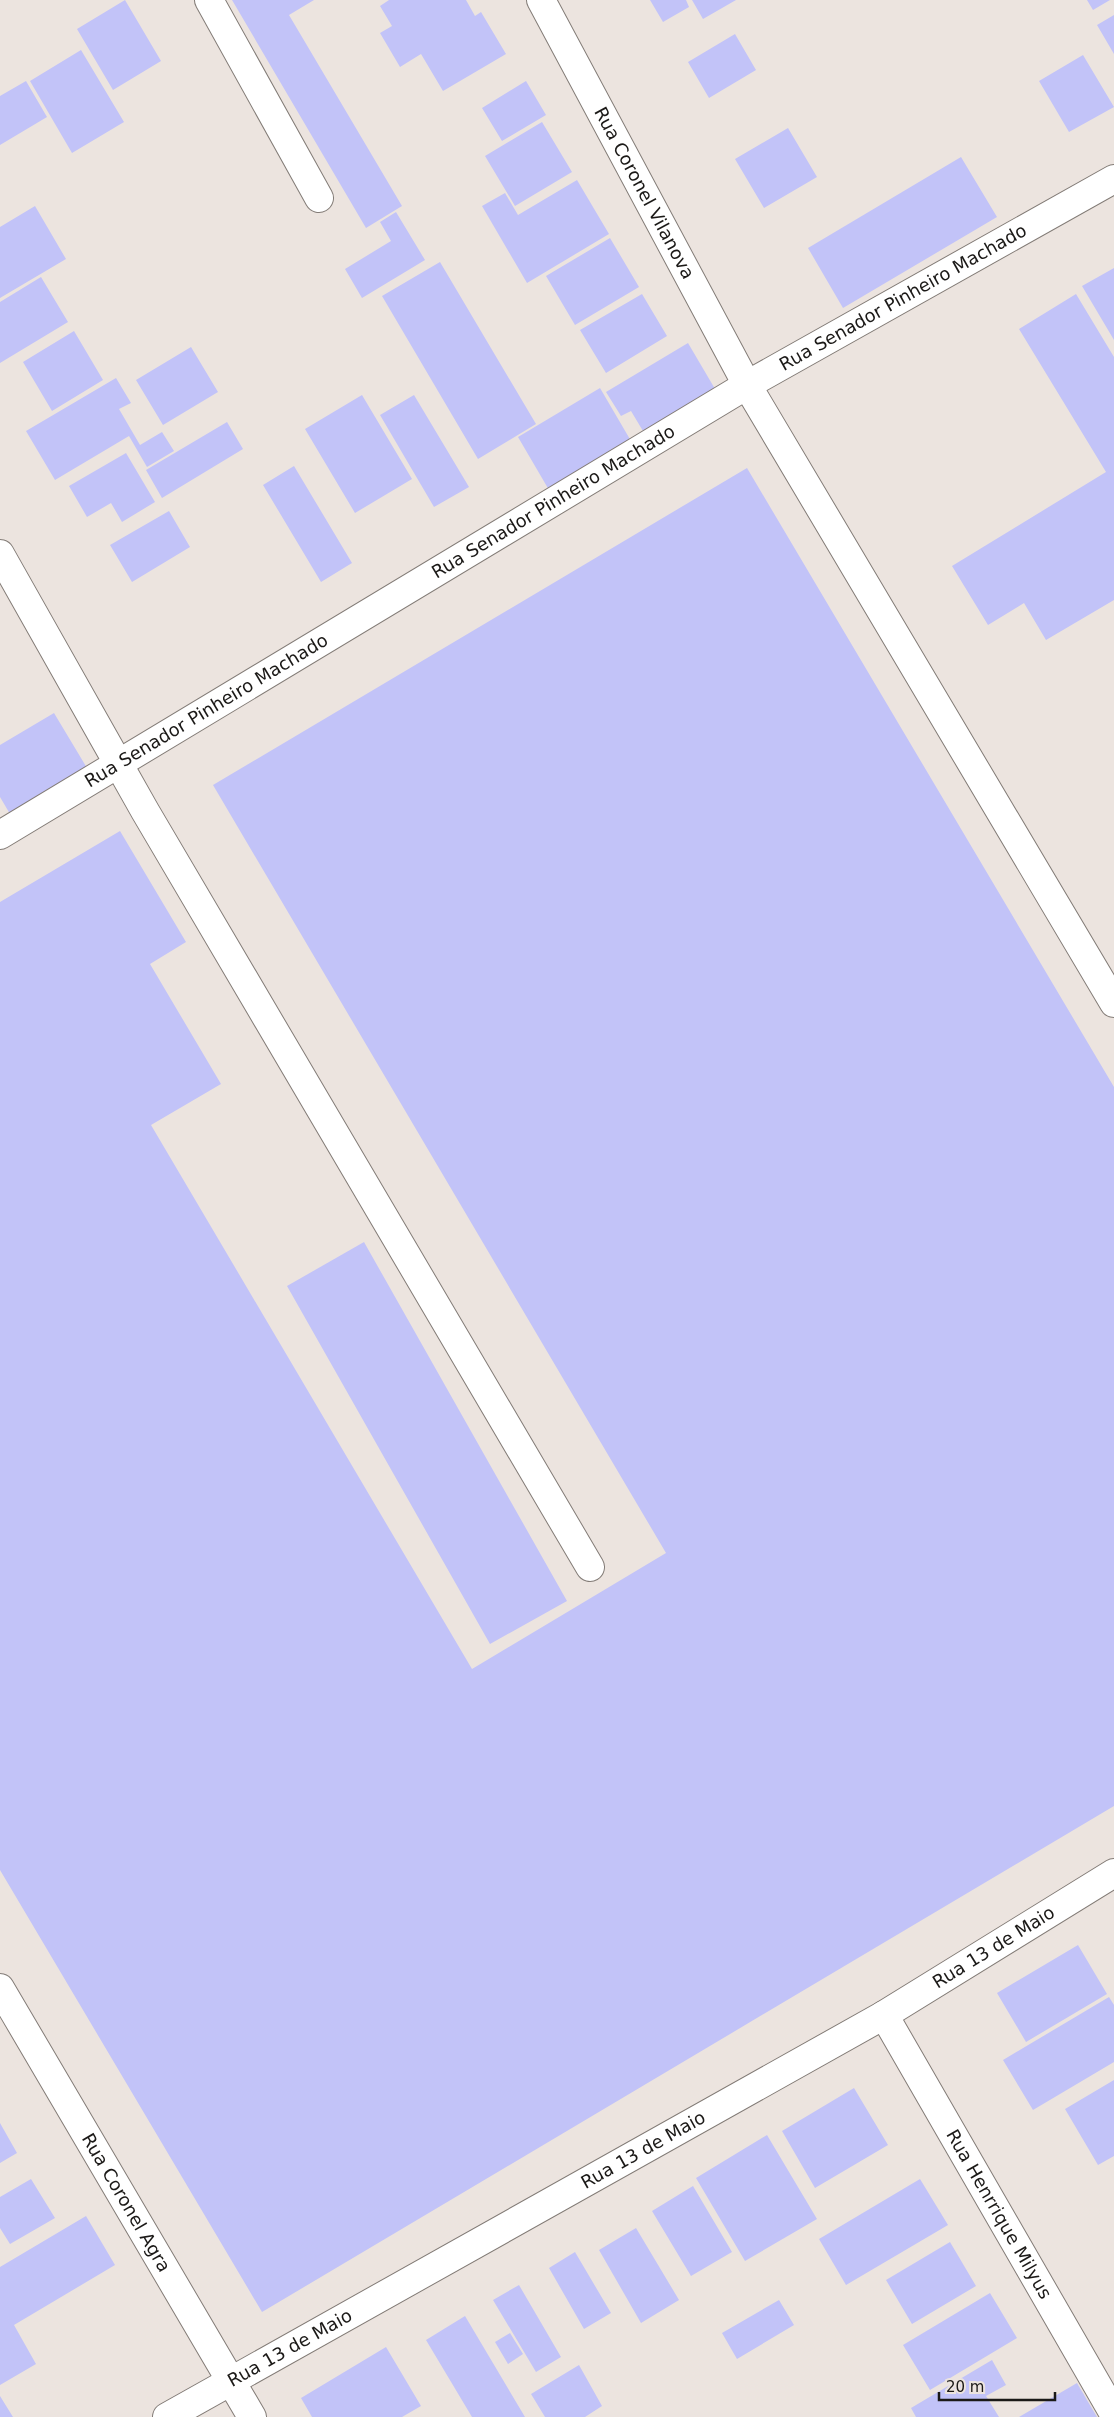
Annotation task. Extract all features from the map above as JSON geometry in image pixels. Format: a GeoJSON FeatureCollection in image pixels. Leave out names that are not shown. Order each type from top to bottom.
{"type":"FeatureCollection","features":[{"type":"Feature","properties":{"kind":"street"},"geometry":{"type":"LineString","coordinates":[[209,0],[319,198]]}},
{"type":"Feature","properties":{"kind":"street","name":"Rua Coronel Vilanova"},"geometry":{"type":"LineString","coordinates":[[541,0],[747,386],[1114,1003]]}},
{"type":"Feature","properties":{"kind":"street","name":"Rua Senador Pinheiro Machado"},"geometry":{"type":"LineString","coordinates":[[0,835],[747,386],[1114,180]]}},
{"type":"Feature","properties":{"kind":"street"},"geometry":{"type":"LineString","coordinates":[[0,554],[118,763],[590,1567]]}},
{"type":"Feature","properties":{"kind":"street","name":"Rua 13 de Maio"},"geometry":{"type":"LineString","coordinates":[[167,2417],[884,2015],[1114,1873]]}},
{"type":"Feature","properties":{"kind":"street","name":"Rua Coronel Agra"},"geometry":{"type":"LineString","coordinates":[[0,1988],[252,2417]]}},
{"type":"Feature","properties":{"kind":"street","name":"Rua Henrrique Milyus"},"geometry":{"type":"LineString","coordinates":[[884,2015],[1114,2414]]}},
{"type":"Feature","properties":{"kind":"building"},"geometry":{"type":"Polygon","coordinates":[[[125,0],[161,61],[113,90],[77,29],[125,0]]]}},
{"type":"Feature","properties":{"kind":"building"},"geometry":{"type":"Polygon","coordinates":[[[232,0],[314,0],[289,15],[402,206],[366,228],[232,0]]]}},
{"type":"Feature","properties":{"kind":"building"},"geometry":{"type":"Polygon","coordinates":[[[389,0],[466,0],[475,16],[481,12],[506,54],[443,91],[421,54],[400,67],[380,33],[392,26],[380,6],[389,0]]]}},
{"type":"Feature","properties":{"kind":"building"},"geometry":{"type":"Polygon","coordinates":[[[650,0],[686,0],[689,7],[663,22],[650,0]]]}},
{"type":"Feature","properties":{"kind":"building"},"geometry":{"type":"Polygon","coordinates":[[[692,0],[736,0],[703,19],[692,0]]]}},
{"type":"Feature","properties":{"kind":"building"},"geometry":{"type":"Polygon","coordinates":[[[1087,0],[1110,0],[1093,10],[1087,0]]]}},
{"type":"Feature","properties":{"kind":"building"},"geometry":{"type":"Polygon","coordinates":[[[1114,15],[1114,54],[1097,25],[1114,15]]]}},
{"type":"Feature","properties":{"kind":"building"},"geometry":{"type":"Polygon","coordinates":[[[735,34],[756,70],[709,98],[688,62],[735,34]]]}},
{"type":"Feature","properties":{"kind":"building"},"geometry":{"type":"Polygon","coordinates":[[[81,50],[124,122],[72,153],[30,81],[81,50]]]}},
{"type":"Feature","properties":{"kind":"building"},"geometry":{"type":"Polygon","coordinates":[[[1083,55],[1114,107],[1069,132],[1039,81],[1083,55]]]}},
{"type":"Feature","properties":{"kind":"building"},"geometry":{"type":"Polygon","coordinates":[[[26,81],[47,117],[0,145],[0,96],[26,81]]]}},
{"type":"Feature","properties":{"kind":"building"},"geometry":{"type":"Polygon","coordinates":[[[526,81],[546,115],[502,141],[482,108],[526,81]]]}},
{"type":"Feature","properties":{"kind":"building"},"geometry":{"type":"Polygon","coordinates":[[[542,122],[572,172],[515,206],[485,156],[542,122]]]}},
{"type":"Feature","properties":{"kind":"building"},"geometry":{"type":"Polygon","coordinates":[[[788,128],[817,177],[764,208],[735,159],[788,128]]]}},
{"type":"Feature","properties":{"kind":"building"},"geometry":{"type":"Polygon","coordinates":[[[961,157],[997,217],[843,308],[808,248],[961,157]]]}},
{"type":"Feature","properties":{"kind":"building"},"geometry":{"type":"Polygon","coordinates":[[[577,180],[609,234],[527,283],[482,206],[505,193],[518,215],[577,180]]]}},
{"type":"Feature","properties":{"kind":"building"},"geometry":{"type":"Polygon","coordinates":[[[35,206],[66,259],[0,298],[0,227],[35,206]]]}},
{"type":"Feature","properties":{"kind":"building"},"geometry":{"type":"Polygon","coordinates":[[[396,212],[425,260],[362,298],[345,269],[391,241],[380,222],[396,212]]]}},
{"type":"Feature","properties":{"kind":"building"},"geometry":{"type":"Polygon","coordinates":[[[610,238],[639,287],[575,325],[546,276],[610,238]]]}},
{"type":"Feature","properties":{"kind":"building"},"geometry":{"type":"Polygon","coordinates":[[[440,262],[536,424],[478,459],[382,296],[440,262]]]}},
{"type":"Feature","properties":{"kind":"building"},"geometry":{"type":"Polygon","coordinates":[[[1114,268],[1114,340],[1082,286],[1114,268]]]}},
{"type":"Feature","properties":{"kind":"building"},"geometry":{"type":"Polygon","coordinates":[[[41,277],[68,322],[0,363],[0,302],[41,277]]]}},
{"type":"Feature","properties":{"kind":"building"},"geometry":{"type":"Polygon","coordinates":[[[642,294],[667,336],[606,373],[580,330],[642,294]]]}},
{"type":"Feature","properties":{"kind":"building"},"geometry":{"type":"Polygon","coordinates":[[[1076,294],[1114,357],[1114,600],[1046,640],[1024,603],[988,625],[952,566],[1106,472],[1019,329],[1076,294]]]}},
{"type":"Feature","properties":{"kind":"building"},"geometry":{"type":"Polygon","coordinates":[[[74,331],[103,380],[52,411],[23,362],[74,331]]]}},
{"type":"Feature","properties":{"kind":"building"},"geometry":{"type":"Polygon","coordinates":[[[688,343],[718,394],[646,436],[631,411],[621,416],[606,392],[688,343]]]}},
{"type":"Feature","properties":{"kind":"building"},"geometry":{"type":"Polygon","coordinates":[[[191,347],[218,392],[163,425],[136,380],[191,347]]]}},
{"type":"Feature","properties":{"kind":"building"},"geometry":{"type":"Polygon","coordinates":[[[116,378],[131,403],[119,409],[140,445],[162,432],[174,451],[147,467],[129,436],[55,480],[26,431],[116,378]]]}},
{"type":"Feature","properties":{"kind":"building"},"geometry":{"type":"Polygon","coordinates":[[[600,388],[631,441],[549,490],[518,437],[600,388]]]}},
{"type":"Feature","properties":{"kind":"building"},"geometry":{"type":"Polygon","coordinates":[[[362,395],[412,479],[355,513],[305,429],[362,395]]]}},
{"type":"Feature","properties":{"kind":"building"},"geometry":{"type":"Polygon","coordinates":[[[414,395],[469,487],[434,507],[380,415],[414,395]]]}},
{"type":"Feature","properties":{"kind":"building"},"geometry":{"type":"Polygon","coordinates":[[[227,422],[243,449],[162,498],[146,470],[227,422]]]}},
{"type":"Feature","properties":{"kind":"building"},"geometry":{"type":"Polygon","coordinates":[[[126,453],[155,502],[122,522],[111,503],[87,517],[69,486],[126,453]]]}},
{"type":"Feature","properties":{"kind":"building"},"geometry":{"type":"Polygon","coordinates":[[[294,466],[352,563],[321,582],[263,485],[294,466]]]}},
{"type":"Feature","properties":{"kind":"building"},"geometry":{"type":"Polygon","coordinates":[[[747,468],[1114,1087],[1114,1806],[262,2312],[0,1870],[0,902],[120,831],[186,942],[150,964],[221,1084],[151,1125],[472,1669],[666,1553],[213,785],[747,468]]]}},
{"type":"Feature","properties":{"kind":"building"},"geometry":{"type":"Polygon","coordinates":[[[169,511],[190,547],[132,582],[110,545],[169,511]]]}},
{"type":"Feature","properties":{"kind":"building"},"geometry":{"type":"Polygon","coordinates":[[[54,713],[90,773],[13,819],[0,797],[0,745],[54,713]]]}},
{"type":"Feature","properties":{"kind":"building"},"geometry":{"type":"Polygon","coordinates":[[[364,1242],[567,1601],[490,1644],[287,1286],[364,1242]]]}},
{"type":"Feature","properties":{"kind":"building"},"geometry":{"type":"Polygon","coordinates":[[[1078,1945],[1107,1994],[1026,2042],[997,1993],[1078,1945]]]}},
{"type":"Feature","properties":{"kind":"building"},"geometry":{"type":"Polygon","coordinates":[[[1109,1997],[1114,2005],[1114,2062],[1033,2110],[1003,2060],[1109,1997]]]}},
{"type":"Feature","properties":{"kind":"building"},"geometry":{"type":"Polygon","coordinates":[[[1114,2080],[1114,2156],[1098,2165],[1065,2109],[1114,2080]]]}},
{"type":"Feature","properties":{"kind":"building"},"geometry":{"type":"Polygon","coordinates":[[[854,2088],[888,2145],[815,2188],[782,2131],[854,2088]]]}},
{"type":"Feature","properties":{"kind":"building"},"geometry":{"type":"Polygon","coordinates":[[[0,2123],[17,2153],[0,2163],[0,2123]]]}},
{"type":"Feature","properties":{"kind":"building"},"geometry":{"type":"Polygon","coordinates":[[[767,2135],[817,2219],[745,2261],[696,2178],[767,2135]]]}},
{"type":"Feature","properties":{"kind":"building"},"geometry":{"type":"Polygon","coordinates":[[[31,2179],[55,2218],[10,2244],[0,2228],[0,2197],[31,2179]]]}},
{"type":"Feature","properties":{"kind":"building"},"geometry":{"type":"Polygon","coordinates":[[[920,2179],[948,2225],[846,2285],[819,2239],[920,2179]]]}},
{"type":"Feature","properties":{"kind":"building"},"geometry":{"type":"Polygon","coordinates":[[[693,2186],[732,2252],[691,2276],[652,2211],[693,2186]]]}},
{"type":"Feature","properties":{"kind":"building"},"geometry":{"type":"Polygon","coordinates":[[[86,2216],[115,2265],[14,2325],[36,2364],[0,2385],[0,2267],[86,2216]]]}},
{"type":"Feature","properties":{"kind":"building"},"geometry":{"type":"Polygon","coordinates":[[[636,2228],[679,2300],[641,2323],[599,2250],[636,2228]]]}},
{"type":"Feature","properties":{"kind":"building"},"geometry":{"type":"Polygon","coordinates":[[[950,2242],[976,2286],[912,2324],[886,2280],[950,2242]]]}},
{"type":"Feature","properties":{"kind":"building"},"geometry":{"type":"Polygon","coordinates":[[[575,2252],[611,2313],[584,2329],[549,2268],[575,2252]]]}},
{"type":"Feature","properties":{"kind":"building"},"geometry":{"type":"Polygon","coordinates":[[[519,2285],[561,2357],[536,2372],[493,2300],[519,2285]]]}},
{"type":"Feature","properties":{"kind":"building"},"geometry":{"type":"Polygon","coordinates":[[[990,2293],[1017,2338],[930,2390],[903,2345],[990,2293]]]}},
{"type":"Feature","properties":{"kind":"building"},"geometry":{"type":"Polygon","coordinates":[[[779,2300],[794,2325],[737,2359],[722,2333],[779,2300]]]}},
{"type":"Feature","properties":{"kind":"building"},"geometry":{"type":"Polygon","coordinates":[[[465,2316],[525,2417],[472,2417],[426,2340],[465,2316]]]}},
{"type":"Feature","properties":{"kind":"building"},"geometry":{"type":"Polygon","coordinates":[[[510,2333],[523,2354],[508,2364],[495,2342],[510,2333]]]}},
{"type":"Feature","properties":{"kind":"building"},"geometry":{"type":"Polygon","coordinates":[[[386,2347],[421,2406],[402,2417],[312,2417],[301,2398],[386,2347]]]}},
{"type":"Feature","properties":{"kind":"building"},"geometry":{"type":"Polygon","coordinates":[[[992,2360],[1006,2385],[986,2396],[999,2417],[916,2417],[911,2408],[992,2360]]]}},
{"type":"Feature","properties":{"kind":"building"},"geometry":{"type":"Polygon","coordinates":[[[579,2365],[602,2406],[585,2417],[545,2417],[531,2394],[579,2365]]]}},
{"type":"Feature","properties":{"kind":"building"},"geometry":{"type":"Polygon","coordinates":[[[1077,2383],[1097,2417],[1019,2417],[1077,2383]]]}},
{"type":"Feature","properties":{"kind":"building"},"geometry":{"type":"Polygon","coordinates":[[[0,2396],[13,2417],[0,2417],[0,2396]]]}}]}
